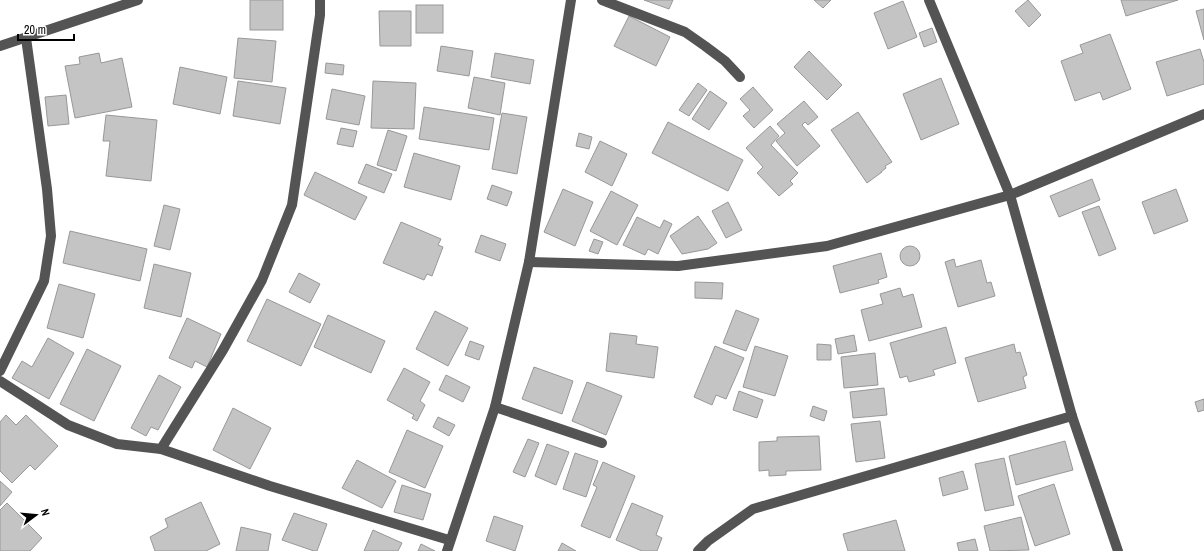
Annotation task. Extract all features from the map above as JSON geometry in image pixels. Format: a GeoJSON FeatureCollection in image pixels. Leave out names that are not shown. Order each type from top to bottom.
{"type":"FeatureCollection","features":[{"type":"Feature","properties":{"kind":"street"},"geometry":{"type":"LineString","coordinates":[[0,46],[138,0]]}},
{"type":"Feature","properties":{"kind":"street"},"geometry":{"type":"LineString","coordinates":[[161,450],[223,350],[262,280],[292,205],[320,15],[320,0]]}},
{"type":"Feature","properties":{"kind":"street"},"geometry":{"type":"LineString","coordinates":[[447,551],[449,540],[494,407],[529,262],[571,0]]}},
{"type":"Feature","properties":{"kind":"street"},"geometry":{"type":"LineString","coordinates":[[602,0],[685,32],[725,61],[740,77]]}},
{"type":"Feature","properties":{"kind":"street"},"geometry":{"type":"LineString","coordinates":[[929,0],[1010,195],[1072,416],[1118,551]]}},
{"type":"Feature","properties":{"kind":"street"},"geometry":{"type":"LineString","coordinates":[[0,371],[44,281],[51,236],[47,189],[26,38]]}},
{"type":"Feature","properties":{"kind":"street"},"geometry":{"type":"LineString","coordinates":[[529,262],[678,266],[827,246],[1010,195],[1204,114]]}},
{"type":"Feature","properties":{"kind":"street"},"geometry":{"type":"LineString","coordinates":[[0,381],[68,425],[117,444],[161,450],[270,486],[449,540]]}},
{"type":"Feature","properties":{"kind":"street"},"geometry":{"type":"LineString","coordinates":[[494,407],[602,443]]}},
{"type":"Feature","properties":{"kind":"street"},"geometry":{"type":"LineString","coordinates":[[698,551],[708,541],[753,508],[1072,416]]}},
{"type":"Feature","properties":{"kind":"building"},"geometry":{"type":"Polygon","coordinates":[[[250,0],[283,0],[283,30],[250,30],[250,0]]]}},
{"type":"Feature","properties":{"kind":"building"},"geometry":{"type":"Polygon","coordinates":[[[644,0],[673,0],[669,9],[644,0]]]}},
{"type":"Feature","properties":{"kind":"building"},"geometry":{"type":"Polygon","coordinates":[[[814,0],[831,0],[823,8],[814,0]]]}},
{"type":"Feature","properties":{"kind":"building"},"geometry":{"type":"Polygon","coordinates":[[[1028,0],[1041,15],[1029,27],[1015,11],[1028,0]]]}},
{"type":"Feature","properties":{"kind":"building"},"geometry":{"type":"Polygon","coordinates":[[[1121,0],[1178,0],[1126,16],[1121,0]]]}},
{"type":"Feature","properties":{"kind":"building"},"geometry":{"type":"Polygon","coordinates":[[[903,1],[917,37],[888,49],[874,13],[903,1]]]}},
{"type":"Feature","properties":{"kind":"building"},"geometry":{"type":"Polygon","coordinates":[[[416,5],[443,5],[443,33],[416,33],[416,5]]]}},
{"type":"Feature","properties":{"kind":"building"},"geometry":{"type":"Polygon","coordinates":[[[1204,9],[1204,40],[1196,11],[1204,9]]]}},
{"type":"Feature","properties":{"kind":"building"},"geometry":{"type":"Polygon","coordinates":[[[379,11],[411,11],[411,46],[380,46],[379,11]]]}},
{"type":"Feature","properties":{"kind":"building"},"geometry":{"type":"Polygon","coordinates":[[[629,16],[670,37],[656,66],[614,46],[629,16]]]}},
{"type":"Feature","properties":{"kind":"building"},"geometry":{"type":"Polygon","coordinates":[[[932,28],[937,42],[924,47],[919,33],[932,28]]]}},
{"type":"Feature","properties":{"kind":"building"},"geometry":{"type":"Polygon","coordinates":[[[1110,34],[1131,89],[1103,100],[1100,92],[1075,101],[1061,61],[1083,53],[1080,45],[1110,34]]]}},
{"type":"Feature","properties":{"kind":"building"},"geometry":{"type":"Polygon","coordinates":[[[238,38],[276,41],[272,82],[234,78],[238,38]]]}},
{"type":"Feature","properties":{"kind":"building"},"geometry":{"type":"Polygon","coordinates":[[[441,46],[473,51],[469,76],[437,71],[441,46]]]}},
{"type":"Feature","properties":{"kind":"building"},"geometry":{"type":"Polygon","coordinates":[[[1200,49],[1204,62],[1204,84],[1167,96],[1156,62],[1200,49]]]}},
{"type":"Feature","properties":{"kind":"building"},"geometry":{"type":"Polygon","coordinates":[[[809,51],[842,85],[827,100],[794,67],[809,51]]]}},
{"type":"Feature","properties":{"kind":"building"},"geometry":{"type":"Polygon","coordinates":[[[99,53],[101,63],[122,58],[132,107],[75,118],[65,66],[80,64],[79,57],[99,53]]]}},
{"type":"Feature","properties":{"kind":"building"},"geometry":{"type":"Polygon","coordinates":[[[495,53],[534,60],[530,84],[491,77],[495,53]]]}},
{"type":"Feature","properties":{"kind":"building"},"geometry":{"type":"Polygon","coordinates":[[[326,63],[344,65],[343,75],[325,73],[326,63]]]}},
{"type":"Feature","properties":{"kind":"building"},"geometry":{"type":"Polygon","coordinates":[[[180,67],[227,77],[220,114],[173,104],[180,67]]]}},
{"type":"Feature","properties":{"kind":"building"},"geometry":{"type":"Polygon","coordinates":[[[474,77],[505,83],[500,115],[468,108],[474,77]]]}},
{"type":"Feature","properties":{"kind":"building"},"geometry":{"type":"Polygon","coordinates":[[[941,78],[959,124],[921,140],[903,94],[941,78]]]}},
{"type":"Feature","properties":{"kind":"building"},"geometry":{"type":"Polygon","coordinates":[[[238,81],[286,88],[280,124],[233,116],[238,81]]]}},
{"type":"Feature","properties":{"kind":"building"},"geometry":{"type":"Polygon","coordinates":[[[373,81],[416,83],[414,129],[371,128],[373,81]]]}},
{"type":"Feature","properties":{"kind":"building"},"geometry":{"type":"Polygon","coordinates":[[[698,83],[707,90],[689,116],[679,110],[698,83]]]}},
{"type":"Feature","properties":{"kind":"building"},"geometry":{"type":"Polygon","coordinates":[[[753,87],[773,110],[754,128],[743,116],[750,110],[740,99],[753,87]]]}},
{"type":"Feature","properties":{"kind":"building"},"geometry":{"type":"Polygon","coordinates":[[[332,89],[365,96],[359,125],[326,119],[332,89]]]}},
{"type":"Feature","properties":{"kind":"building"},"geometry":{"type":"Polygon","coordinates":[[[710,91],[727,103],[709,130],[692,119],[710,91]]]}},
{"type":"Feature","properties":{"kind":"building"},"geometry":{"type":"Polygon","coordinates":[[[66,95],[69,124],[48,126],[45,97],[66,95]]]}},
{"type":"Feature","properties":{"kind":"building"},"geometry":{"type":"Polygon","coordinates":[[[804,101],[818,117],[808,125],[805,122],[802,125],[820,146],[797,166],[776,141],[785,133],[777,124],[804,101]]]}},
{"type":"Feature","properties":{"kind":"building"},"geometry":{"type":"Polygon","coordinates":[[[424,107],[494,118],[489,150],[419,139],[424,107]]]}},
{"type":"Feature","properties":{"kind":"building"},"geometry":{"type":"Polygon","coordinates":[[[858,112],[892,162],[885,166],[886,168],[882,172],[867,183],[831,130],[858,112]]]}},
{"type":"Feature","properties":{"kind":"building"},"geometry":{"type":"Polygon","coordinates":[[[502,113],[527,117],[517,174],[492,169],[502,113]]]}},
{"type":"Feature","properties":{"kind":"building"},"geometry":{"type":"Polygon","coordinates":[[[106,115],[157,120],[151,181],[106,176],[110,141],[103,141],[106,115]]]}},
{"type":"Feature","properties":{"kind":"building"},"geometry":{"type":"Polygon","coordinates":[[[668,122],[743,160],[728,191],[652,153],[668,122]]]}},
{"type":"Feature","properties":{"kind":"building"},"geometry":{"type":"Polygon","coordinates":[[[770,126],[779,136],[771,145],[798,173],[790,181],[793,184],[779,196],[757,173],[763,167],[746,148],[770,126]]]}},
{"type":"Feature","properties":{"kind":"building"},"geometry":{"type":"Polygon","coordinates":[[[341,128],[357,131],[353,147],[337,144],[341,128]]]}},
{"type":"Feature","properties":{"kind":"building"},"geometry":{"type":"Polygon","coordinates":[[[388,130],[407,136],[396,171],[377,165],[388,130]]]}},
{"type":"Feature","properties":{"kind":"building"},"geometry":{"type":"Polygon","coordinates":[[[579,133],[592,137],[589,149],[576,146],[579,133]]]}},
{"type":"Feature","properties":{"kind":"building"},"geometry":{"type":"Polygon","coordinates":[[[600,141],[627,154],[612,186],[585,172],[600,141]]]}},
{"type":"Feature","properties":{"kind":"building"},"geometry":{"type":"Polygon","coordinates":[[[414,153],[460,166],[451,200],[404,187],[414,153]]]}},
{"type":"Feature","properties":{"kind":"building"},"geometry":{"type":"Polygon","coordinates":[[[366,164],[392,174],[384,193],[358,183],[366,164]]]}},
{"type":"Feature","properties":{"kind":"building"},"geometry":{"type":"Polygon","coordinates":[[[315,172],[367,197],[355,220],[304,195],[315,172]]]}},
{"type":"Feature","properties":{"kind":"building"},"geometry":{"type":"Polygon","coordinates":[[[1092,179],[1100,200],[1059,217],[1050,196],[1092,179]]]}},
{"type":"Feature","properties":{"kind":"building"},"geometry":{"type":"Polygon","coordinates":[[[492,185],[512,192],[507,206],[487,199],[492,185]]]}},
{"type":"Feature","properties":{"kind":"building"},"geometry":{"type":"Polygon","coordinates":[[[563,189],[593,202],[575,246],[544,232],[563,189]]]}},
{"type":"Feature","properties":{"kind":"building"},"geometry":{"type":"Polygon","coordinates":[[[1176,189],[1188,221],[1154,234],[1142,202],[1176,189]]]}},
{"type":"Feature","properties":{"kind":"building"},"geometry":{"type":"Polygon","coordinates":[[[611,191],[638,205],[617,245],[590,231],[611,191]]]}},
{"type":"Feature","properties":{"kind":"building"},"geometry":{"type":"Polygon","coordinates":[[[728,202],[742,230],[726,238],[712,211],[728,202]]]}},
{"type":"Feature","properties":{"kind":"building"},"geometry":{"type":"Polygon","coordinates":[[[164,205],[180,209],[170,250],[154,246],[164,205]]]}},
{"type":"Feature","properties":{"kind":"building"},"geometry":{"type":"Polygon","coordinates":[[[1099,206],[1116,249],[1099,256],[1082,212],[1099,206]]]}},
{"type":"Feature","properties":{"kind":"building"},"geometry":{"type":"Polygon","coordinates":[[[698,216],[717,243],[708,249],[682,254],[670,236],[698,216]]]}},
{"type":"Feature","properties":{"kind":"building"},"geometry":{"type":"Polygon","coordinates":[[[637,217],[660,228],[664,220],[672,224],[658,254],[648,249],[645,255],[623,245],[637,217]]]}},
{"type":"Feature","properties":{"kind":"building"},"geometry":{"type":"Polygon","coordinates":[[[401,222],[441,239],[438,245],[443,247],[432,276],[427,274],[424,280],[383,263],[401,222]]]}},
{"type":"Feature","properties":{"kind":"building"},"geometry":{"type":"Polygon","coordinates":[[[70,231],[147,249],[140,281],[63,263],[70,231]]]}},
{"type":"Feature","properties":{"kind":"building"},"geometry":{"type":"Polygon","coordinates":[[[481,235],[506,244],[500,261],[475,252],[481,235]]]}},
{"type":"Feature","properties":{"kind":"building"},"geometry":{"type":"Polygon","coordinates":[[[594,239],[603,242],[598,254],[589,251],[594,239]]]}},
{"type":"Feature","properties":{"kind":"building"},"geometry":{"type":"Polygon","coordinates":[[[910,246],[917,249],[920,256],[917,263],[910,266],[903,263],[900,256],[903,249],[910,246]]]}},
{"type":"Feature","properties":{"kind":"building"},"geometry":{"type":"Polygon","coordinates":[[[881,253],[887,277],[878,280],[879,283],[840,293],[833,266],[881,253]]]}},
{"type":"Feature","properties":{"kind":"building"},"geometry":{"type":"Polygon","coordinates":[[[954,259],[956,267],[981,260],[987,283],[991,282],[995,296],[958,307],[945,262],[954,259]]]}},
{"type":"Feature","properties":{"kind":"building"},"geometry":{"type":"Polygon","coordinates":[[[154,264],[191,273],[181,317],[144,308],[154,264]]]}},
{"type":"Feature","properties":{"kind":"building"},"geometry":{"type":"Polygon","coordinates":[[[299,273],[320,284],[310,303],[289,292],[299,273]]]}},
{"type":"Feature","properties":{"kind":"building"},"geometry":{"type":"Polygon","coordinates":[[[695,282],[723,283],[722,299],[695,298],[695,282]]]}},
{"type":"Feature","properties":{"kind":"building"},"geometry":{"type":"Polygon","coordinates":[[[59,284],[95,294],[83,338],[47,328],[59,284]]]}},
{"type":"Feature","properties":{"kind":"building"},"geometry":{"type":"Polygon","coordinates":[[[900,288],[903,297],[913,294],[922,327],[869,341],[861,310],[883,304],[880,294],[900,288]]]}},
{"type":"Feature","properties":{"kind":"building"},"geometry":{"type":"Polygon","coordinates":[[[267,299],[321,324],[301,366],[247,341],[267,299]]]}},
{"type":"Feature","properties":{"kind":"building"},"geometry":{"type":"Polygon","coordinates":[[[736,310],[759,319],[746,351],[723,343],[736,310]]]}},
{"type":"Feature","properties":{"kind":"building"},"geometry":{"type":"Polygon","coordinates":[[[435,311],[468,328],[448,366],[416,349],[435,311]]]}},
{"type":"Feature","properties":{"kind":"building"},"geometry":{"type":"Polygon","coordinates":[[[328,315],[385,341],[371,373],[314,347],[328,315]]]}},
{"type":"Feature","properties":{"kind":"building"},"geometry":{"type":"Polygon","coordinates":[[[187,318],[221,334],[207,367],[195,361],[192,368],[169,358],[187,318]]]}},
{"type":"Feature","properties":{"kind":"building"},"geometry":{"type":"Polygon","coordinates":[[[946,327],[956,363],[933,370],[935,375],[909,382],[907,376],[900,378],[890,343],[946,327]]]}},
{"type":"Feature","properties":{"kind":"building"},"geometry":{"type":"Polygon","coordinates":[[[610,333],[637,336],[636,344],[658,347],[654,378],[606,371],[610,333]]]}},
{"type":"Feature","properties":{"kind":"building"},"geometry":{"type":"Polygon","coordinates":[[[854,335],[857,351],[838,354],[835,339],[854,335]]]}},
{"type":"Feature","properties":{"kind":"building"},"geometry":{"type":"Polygon","coordinates":[[[48,338],[74,353],[49,399],[12,378],[22,361],[32,367],[48,338]]]}},
{"type":"Feature","properties":{"kind":"building"},"geometry":{"type":"Polygon","coordinates":[[[470,341],[484,346],[479,360],[465,355],[470,341]]]}},
{"type":"Feature","properties":{"kind":"building"},"geometry":{"type":"Polygon","coordinates":[[[817,344],[831,345],[831,360],[817,360],[817,344]]]}},
{"type":"Feature","properties":{"kind":"building"},"geometry":{"type":"Polygon","coordinates":[[[1014,344],[1016,353],[1020,352],[1027,375],[1023,377],[1026,388],[978,402],[965,358],[1014,344]]]}},
{"type":"Feature","properties":{"kind":"building"},"geometry":{"type":"Polygon","coordinates":[[[715,346],[744,358],[726,399],[716,395],[712,405],[694,397],[715,346]]]}},
{"type":"Feature","properties":{"kind":"building"},"geometry":{"type":"Polygon","coordinates":[[[755,346],[788,356],[775,396],[743,387],[755,346]]]}},
{"type":"Feature","properties":{"kind":"building"},"geometry":{"type":"Polygon","coordinates":[[[87,349],[121,366],[94,421],[60,404],[87,349]]]}},
{"type":"Feature","properties":{"kind":"building"},"geometry":{"type":"Polygon","coordinates":[[[875,353],[878,385],[844,388],[841,357],[875,353]]]}},
{"type":"Feature","properties":{"kind":"building"},"geometry":{"type":"Polygon","coordinates":[[[534,367],[573,381],[562,414],[522,399],[534,367]]]}},
{"type":"Feature","properties":{"kind":"building"},"geometry":{"type":"Polygon","coordinates":[[[404,368],[430,382],[420,401],[425,405],[417,421],[412,418],[414,415],[387,400],[404,368]]]}},
{"type":"Feature","properties":{"kind":"building"},"geometry":{"type":"Polygon","coordinates":[[[159,375],[181,387],[158,430],[151,427],[146,436],[131,428],[159,375]]]}},
{"type":"Feature","properties":{"kind":"building"},"geometry":{"type":"Polygon","coordinates":[[[446,375],[470,387],[463,402],[439,390],[446,375]]]}},
{"type":"Feature","properties":{"kind":"building"},"geometry":{"type":"Polygon","coordinates":[[[587,382],[622,396],[606,435],[572,421],[587,382]]]}},
{"type":"Feature","properties":{"kind":"building"},"geometry":{"type":"Polygon","coordinates":[[[884,388],[887,415],[853,418],[850,392],[884,388]]]}},
{"type":"Feature","properties":{"kind":"building"},"geometry":{"type":"Polygon","coordinates":[[[739,391],[763,400],[757,418],[733,410],[739,391]]]}},
{"type":"Feature","properties":{"kind":"building"},"geometry":{"type":"Polygon","coordinates":[[[1204,399],[1204,410],[1198,412],[1195,402],[1204,399]]]}},
{"type":"Feature","properties":{"kind":"building"},"geometry":{"type":"Polygon","coordinates":[[[813,406],[827,411],[824,421],[810,416],[813,406]]]}},
{"type":"Feature","properties":{"kind":"building"},"geometry":{"type":"Polygon","coordinates":[[[233,408],[271,428],[250,469],[213,450],[233,408]]]}},
{"type":"Feature","properties":{"kind":"building"},"geometry":{"type":"Polygon","coordinates":[[[6,415],[16,425],[26,415],[58,446],[35,470],[30,465],[12,483],[0,471],[0,422],[6,415]]]}},
{"type":"Feature","properties":{"kind":"building"},"geometry":{"type":"Polygon","coordinates":[[[438,417],[455,425],[449,436],[433,427],[438,417]]]}},
{"type":"Feature","properties":{"kind":"building"},"geometry":{"type":"Polygon","coordinates":[[[880,421],[885,458],[856,462],[851,424],[880,421]]]}},
{"type":"Feature","properties":{"kind":"building"},"geometry":{"type":"Polygon","coordinates":[[[407,430],[443,446],[425,488],[389,472],[407,430]]]}},
{"type":"Feature","properties":{"kind":"building"},"geometry":{"type":"Polygon","coordinates":[[[819,436],[821,470],[786,471],[786,475],[769,476],[769,470],[759,471],[759,442],[777,441],[777,437],[819,436]]]}},
{"type":"Feature","properties":{"kind":"building"},"geometry":{"type":"Polygon","coordinates":[[[528,439],[539,443],[525,477],[513,472],[528,439]]]}},
{"type":"Feature","properties":{"kind":"building"},"geometry":{"type":"Polygon","coordinates":[[[1065,441],[1073,470],[1016,485],[1009,456],[1065,441]]]}},
{"type":"Feature","properties":{"kind":"building"},"geometry":{"type":"Polygon","coordinates":[[[547,444],[569,452],[556,485],[535,476],[547,444]]]}},
{"type":"Feature","properties":{"kind":"building"},"geometry":{"type":"Polygon","coordinates":[[[575,453],[598,461],[586,497],[563,489],[575,453]]]}},
{"type":"Feature","properties":{"kind":"building"},"geometry":{"type":"Polygon","coordinates":[[[1004,458],[1014,505],[985,511],[975,464],[1004,458]]]}},
{"type":"Feature","properties":{"kind":"building"},"geometry":{"type":"Polygon","coordinates":[[[357,460],[396,481],[382,508],[342,488],[357,460]]]}},
{"type":"Feature","properties":{"kind":"building"},"geometry":{"type":"Polygon","coordinates":[[[603,462],[635,476],[610,538],[581,526],[597,487],[593,485],[603,462]]]}},
{"type":"Feature","properties":{"kind":"building"},"geometry":{"type":"Polygon","coordinates":[[[963,471],[968,489],[943,496],[939,478],[963,471]]]}},
{"type":"Feature","properties":{"kind":"building"},"geometry":{"type":"Polygon","coordinates":[[[0,481],[12,492],[0,506],[0,481]]]}},
{"type":"Feature","properties":{"kind":"building"},"geometry":{"type":"Polygon","coordinates":[[[1054,484],[1070,534],[1035,546],[1018,496],[1054,484]]]}},
{"type":"Feature","properties":{"kind":"building"},"geometry":{"type":"Polygon","coordinates":[[[402,485],[431,494],[423,520],[394,512],[402,485]]]}},
{"type":"Feature","properties":{"kind":"building"},"geometry":{"type":"Polygon","coordinates":[[[201,502],[220,544],[206,551],[155,551],[150,537],[168,527],[165,519],[201,502]]]}},
{"type":"Feature","properties":{"kind":"building"},"geometry":{"type":"Polygon","coordinates":[[[7,503],[42,538],[30,551],[0,551],[0,510],[7,503]]]}},
{"type":"Feature","properties":{"kind":"building"},"geometry":{"type":"Polygon","coordinates":[[[632,503],[663,516],[656,535],[662,538],[657,551],[642,551],[616,540],[632,503]]]}},
{"type":"Feature","properties":{"kind":"building"},"geometry":{"type":"Polygon","coordinates":[[[294,513],[327,524],[317,551],[282,540],[294,513]]]}},
{"type":"Feature","properties":{"kind":"building"},"geometry":{"type":"Polygon","coordinates":[[[494,516],[523,526],[515,551],[486,541],[494,516]]]}},
{"type":"Feature","properties":{"kind":"building"},"geometry":{"type":"Polygon","coordinates":[[[1021,517],[1029,550],[990,551],[984,526],[1021,517]]]}},
{"type":"Feature","properties":{"kind":"building"},"geometry":{"type":"Polygon","coordinates":[[[896,520],[905,551],[848,551],[843,534],[896,520]]]}},
{"type":"Feature","properties":{"kind":"building"},"geometry":{"type":"Polygon","coordinates":[[[241,527],[271,534],[268,551],[236,551],[241,527]]]}},
{"type":"Feature","properties":{"kind":"building"},"geometry":{"type":"Polygon","coordinates":[[[373,530],[402,543],[398,551],[364,551],[373,530]]]}},
{"type":"Feature","properties":{"kind":"building"},"geometry":{"type":"Polygon","coordinates":[[[975,539],[978,551],[959,551],[957,543],[975,539]]]}},
{"type":"Feature","properties":{"kind":"building"},"geometry":{"type":"Polygon","coordinates":[[[562,543],[576,551],[558,551],[562,543]]]}},
{"type":"Feature","properties":{"kind":"building"},"geometry":{"type":"Polygon","coordinates":[[[421,544],[435,551],[418,551],[421,544]]]}}]}
